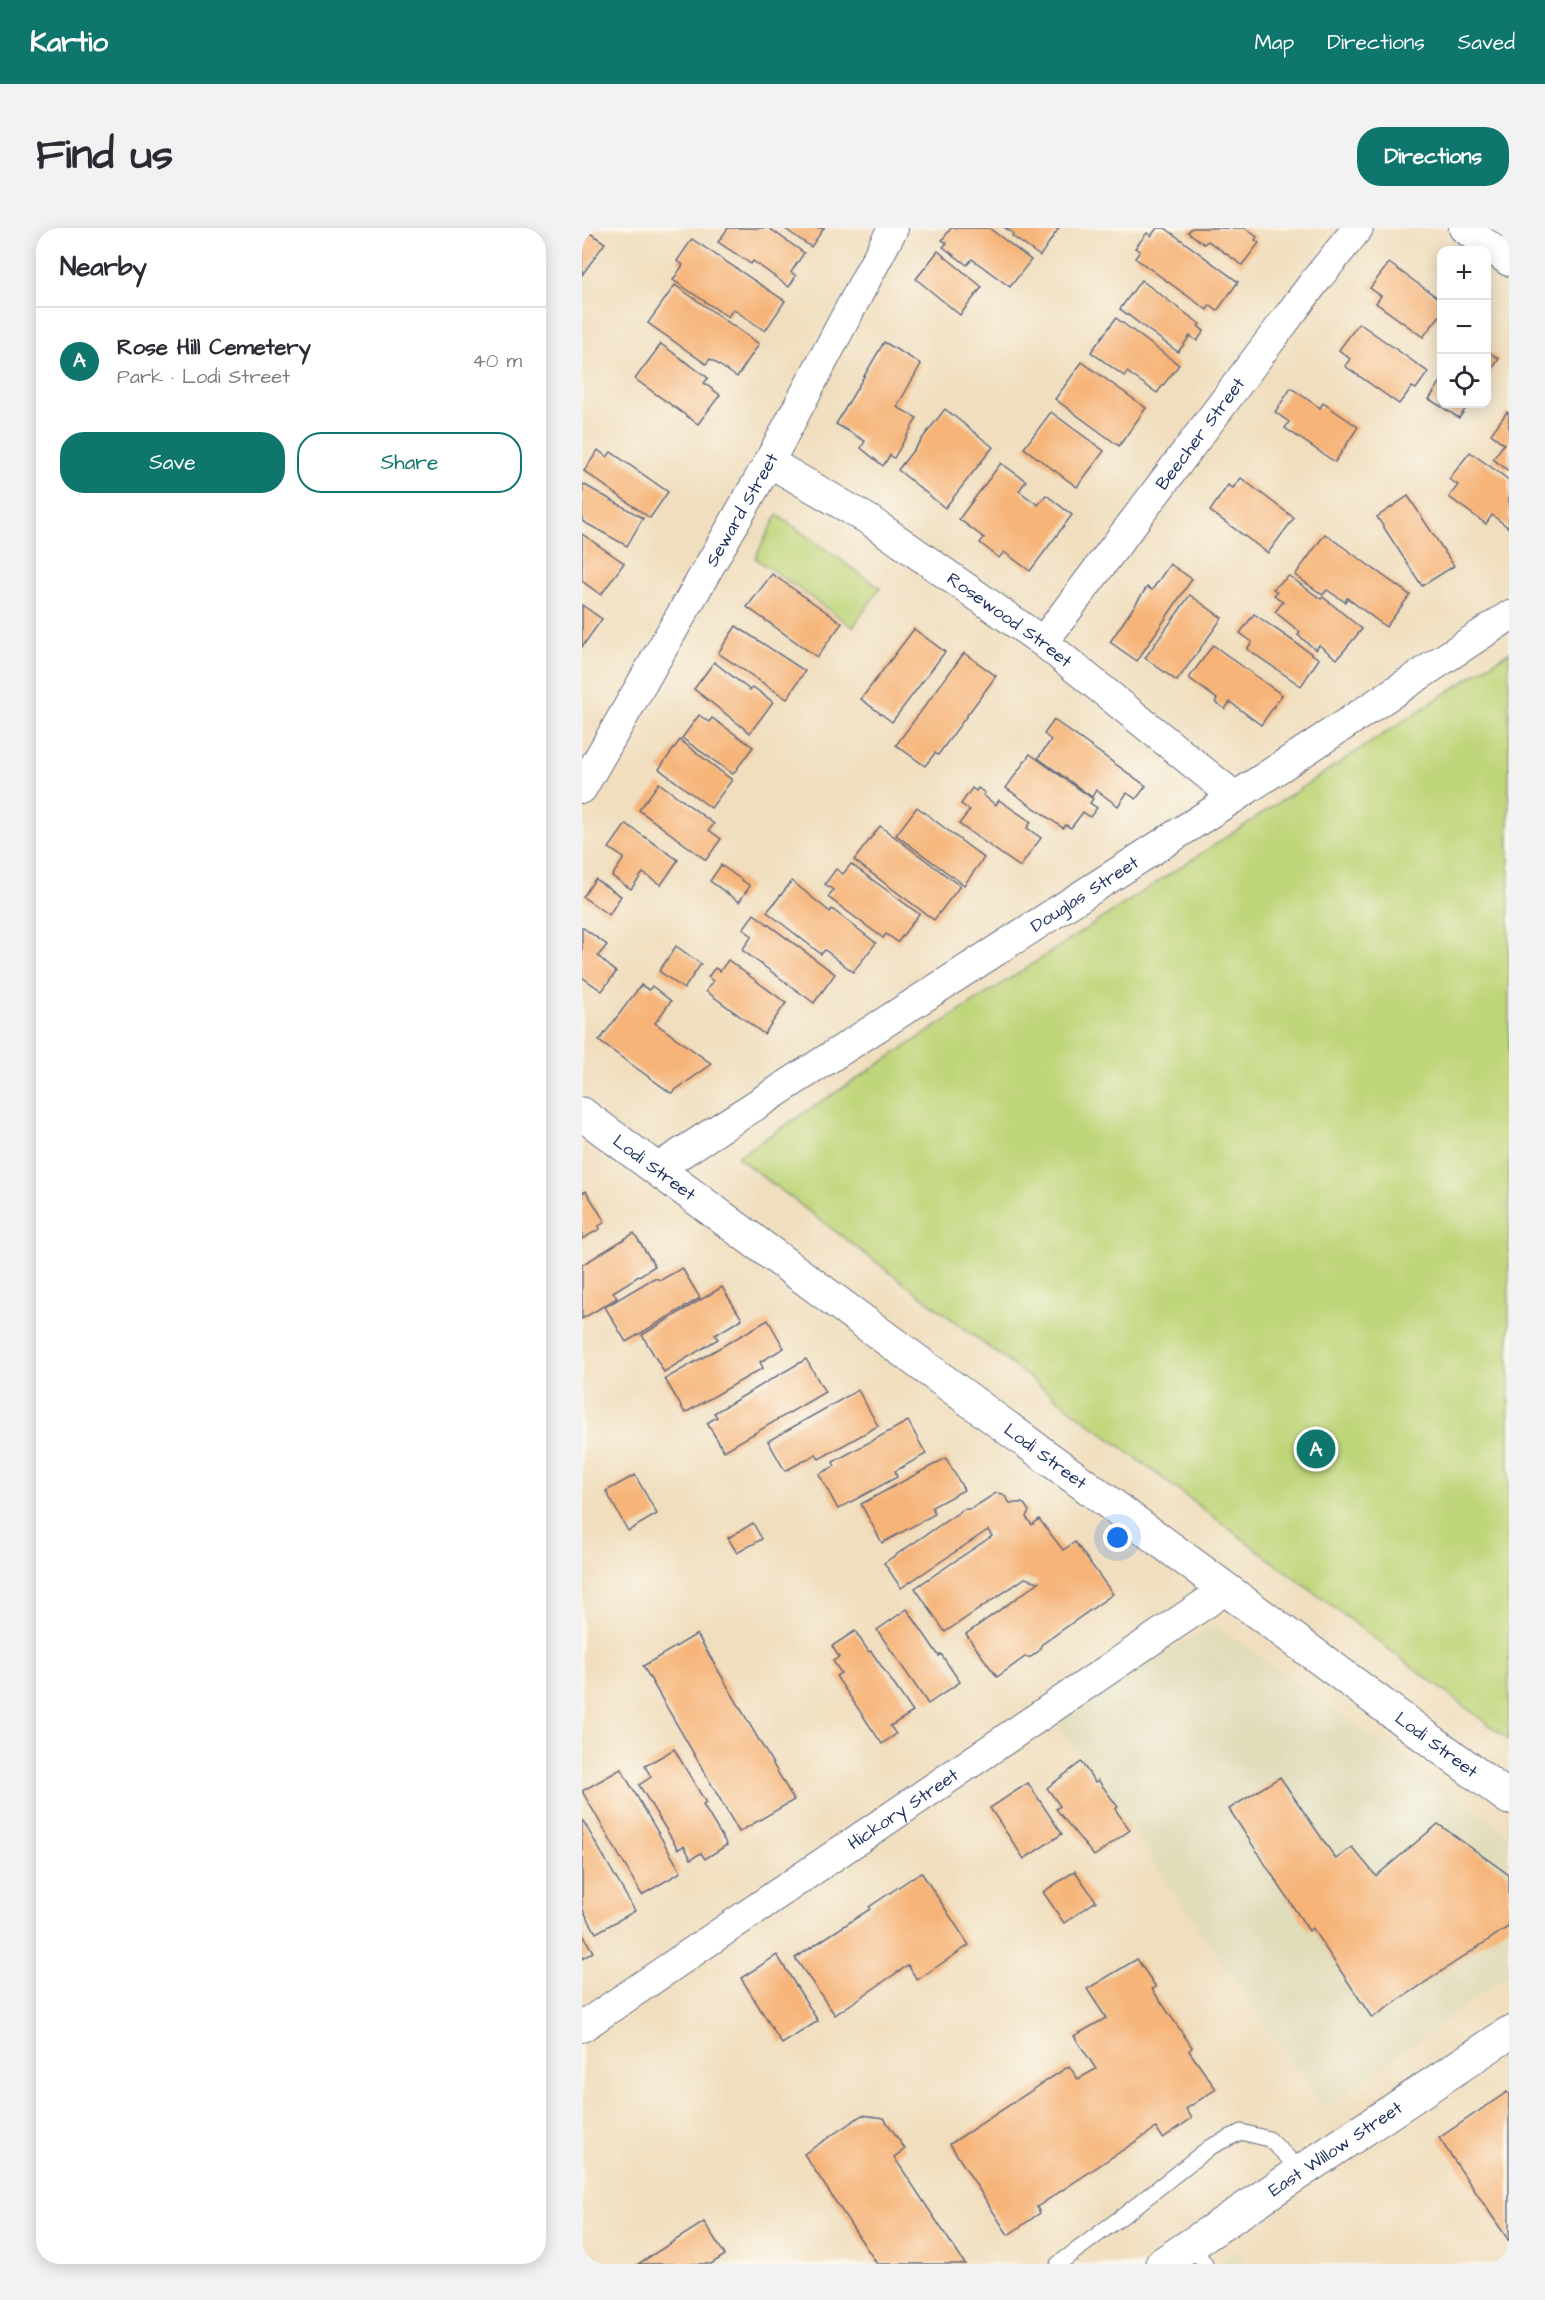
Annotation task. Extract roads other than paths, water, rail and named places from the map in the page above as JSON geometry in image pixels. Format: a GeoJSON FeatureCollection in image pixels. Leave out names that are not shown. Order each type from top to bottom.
{"type":"FeatureCollection","features":[{"type":"Feature","properties":{"kind":"street","name":"Seward Street"},"geometry":{"type":"LineString","coordinates":[[582,788],[769,462],[893,228]]}},
{"type":"Feature","properties":{"kind":"street","name":"Beecher Street"},"geometry":{"type":"LineString","coordinates":[[1043,642],[1315,281],[1358,228]]}},
{"type":"Feature","properties":{"kind":"street"},"geometry":{"type":"LineString","coordinates":[[1464,228],[1509,261]]}},
{"type":"Feature","properties":{"kind":"street","name":"Rosewood Street"},"geometry":{"type":"LineString","coordinates":[[769,462],[869,520],[1043,642],[1235,797]]}},
{"type":"Feature","properties":{"kind":"street","name":"Douglas Street"},"geometry":{"type":"LineString","coordinates":[[658,1168],[1235,797],[1509,616]]}},
{"type":"Feature","properties":{"kind":"street","name":"Lodi Street"},"geometry":{"type":"LineString","coordinates":[[582,1114],[1509,1798]]}},
{"type":"Feature","properties":{"kind":"street","name":"Hickory Street"},"geometry":{"type":"LineString","coordinates":[[582,2027],[1225,1590]]}},
{"type":"Feature","properties":{"kind":"street","name":"East Willow Street"},"geometry":{"type":"LineString","coordinates":[[1162,2264],[1198,2254],[1302,2171],[1509,2033]]}},
{"type":"Feature","properties":{"kind":"lane"},"geometry":{"type":"LineString","coordinates":[[1058,2264],[1210,2147],[1241,2133],[1269,2139],[1302,2171]]}},
{"type":"Feature","properties":{"kind":"place","name":"Rose Hill Cemetery"},"geometry":{"type":"Point","coordinates":[1316,1449]}}]}
